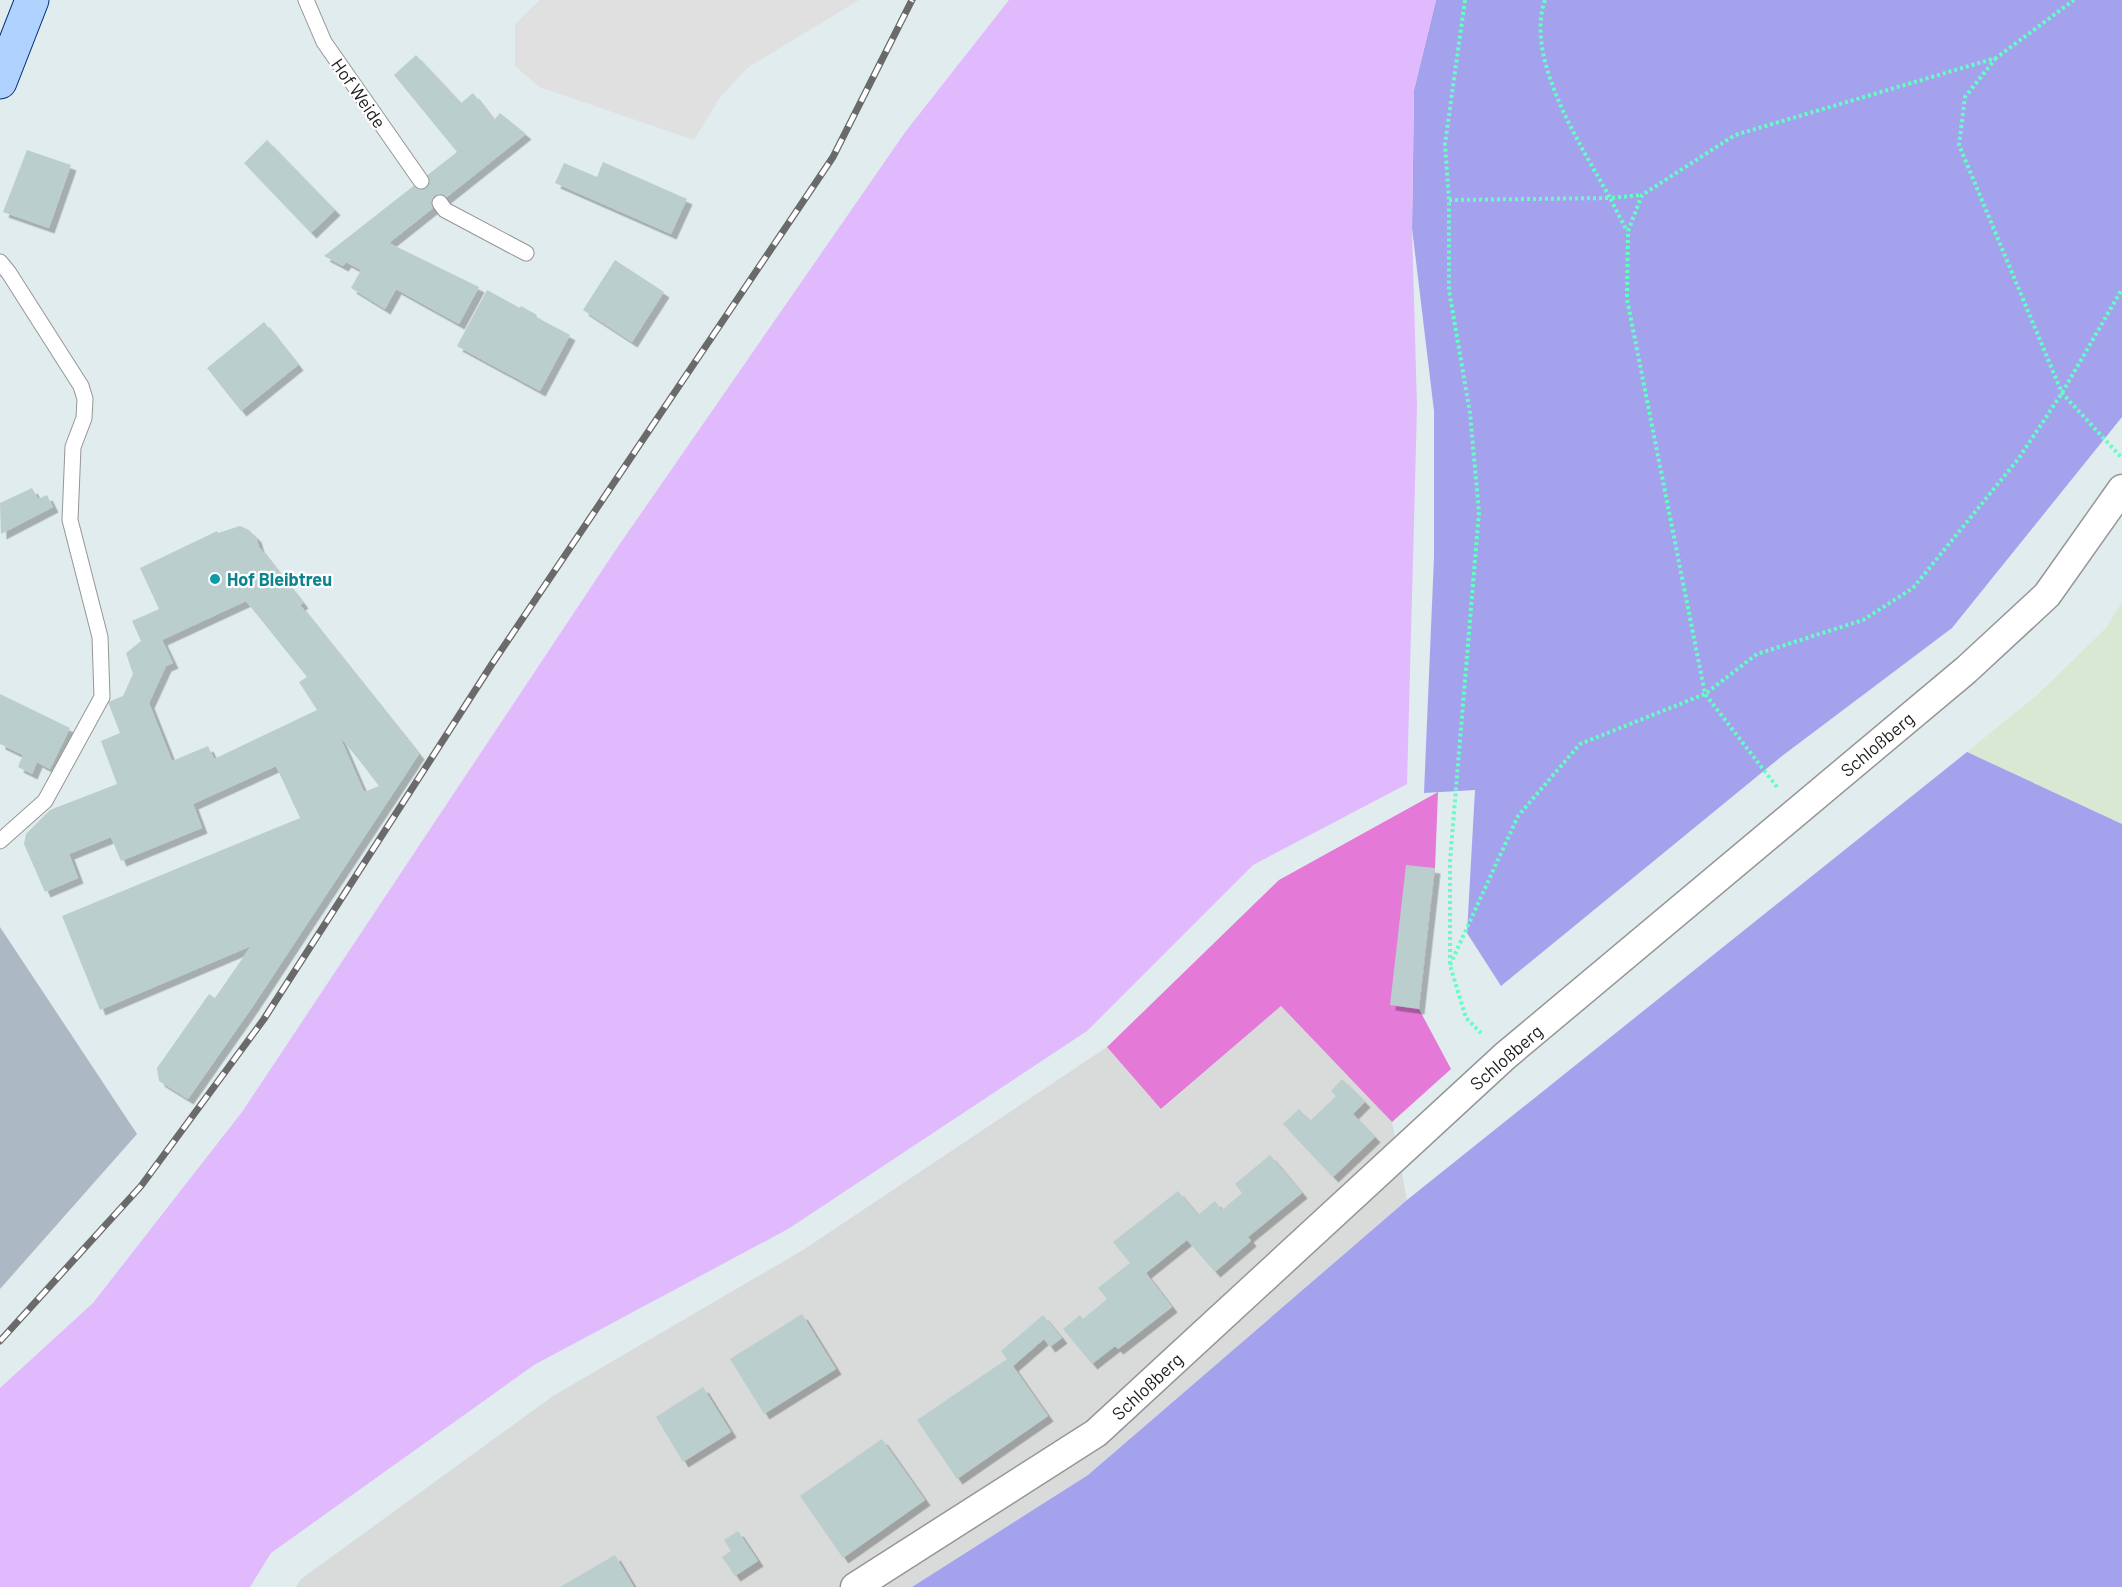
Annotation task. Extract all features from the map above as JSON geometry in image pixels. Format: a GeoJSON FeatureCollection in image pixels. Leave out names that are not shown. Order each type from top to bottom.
{"type":"FeatureCollection","features":[{"type":"Feature","properties":{"kind":"main road"},"geometry":{"type":"LineString","coordinates":[[0,82],[32,0]]}},
{"type":"Feature","properties":{"kind":"street","name":"Schloßberg"},"geometry":{"type":"LineString","coordinates":[[855,1587],[1096,1433],[1505,1056],[1966,670],[2047,595],[2122,489]]}},
{"type":"Feature","properties":{"kind":"lane","name":"Hof Weide"},"geometry":{"type":"LineString","coordinates":[[306,0],[324,42],[421,180]]}},
{"type":"Feature","properties":{"kind":"lane"},"geometry":{"type":"LineString","coordinates":[[440,203],[445,210],[526,253]]}},
{"type":"Feature","properties":{"kind":"lane"},"geometry":{"type":"LineString","coordinates":[[0,262],[75,376],[85,399],[84,418],[73,447],[70,520],[100,637],[102,697],[45,801],[0,841]]}},
{"type":"Feature","properties":{"kind":"path"},"geometry":{"type":"LineString","coordinates":[[1465,0],[1445,144],[1449,200],[1449,290],[1470,413],[1479,512],[1450,861],[1450,965],[1467,1018],[1505,1056]]}},
{"type":"Feature","properties":{"kind":"path"},"geometry":{"type":"LineString","coordinates":[[1545,0],[1540,15],[1541,41],[1547,69],[1574,132],[1628,231]]}},
{"type":"Feature","properties":{"kind":"path"},"geometry":{"type":"LineString","coordinates":[[2074,0],[1996,58],[1965,97],[1959,145],[2062,393],[2122,457]]}},
{"type":"Feature","properties":{"kind":"path"},"geometry":{"type":"LineString","coordinates":[[1449,200],[1610,198],[1642,195],[1735,135],[1996,58]]}},
{"type":"Feature","properties":{"kind":"path"},"geometry":{"type":"LineString","coordinates":[[1642,195],[1628,231],[1628,299],[1705,693],[1797,812]]}},
{"type":"Feature","properties":{"kind":"path"},"geometry":{"type":"LineString","coordinates":[[1450,965],[1518,816],[1580,744],[1705,693],[1757,654],[1863,620],[1913,588],[2019,458],[2062,393],[2122,289]]}},
{"type":"Feature","properties":{"kind":"shaded area"},"geometry":{"type":"Polygon","coordinates":[[[540,0],[859,0],[747,68],[719,99],[694,140],[539,87],[515,66],[515,24],[540,0]]]}},
{"type":"Feature","properties":{"kind":"shaded area"},"geometry":{"type":"Polygon","coordinates":[[[1009,0],[1436,0],[1414,90],[1412,228],[1417,407],[1407,784],[1253,865],[1087,1031],[788,1229],[534,1365],[271,1553],[250,1587],[0,1587],[0,1388],[93,1303],[242,1112],[615,551],[906,131],[1009,0]]]}},
{"type":"Feature","properties":{"kind":"shaded area"},"geometry":{"type":"Polygon","coordinates":[[[1436,0],[2122,0],[2122,417],[1952,628],[1782,756],[1501,986],[1467,933],[1475,790],[1424,793],[1434,557],[1434,411],[1412,228],[1414,90],[1436,0]]]}},
{"type":"Feature","properties":{"kind":"shaded area"},"geometry":{"type":"Polygon","coordinates":[[[2122,602],[2122,824],[1967,752],[2036,696],[2105,629],[2122,602]]]}},
{"type":"Feature","properties":{"kind":"shaded area"},"geometry":{"type":"Polygon","coordinates":[[[1967,752],[2122,824],[2122,1587],[912,1587],[1088,1475],[1407,1200],[1967,752]]]}},
{"type":"Feature","properties":{"kind":"shaded area"},"geometry":{"type":"Polygon","coordinates":[[[1438,792],[1435,868],[1419,1009],[1451,1069],[1392,1122],[1281,1006],[1161,1109],[1107,1047],[1279,880],[1438,792]]]}},
{"type":"Feature","properties":{"kind":"shaded area"},"geometry":{"type":"Polygon","coordinates":[[[0,927],[137,1134],[0,1289],[0,927]]]}},
{"type":"Feature","properties":{"kind":"shaded area"},"geometry":{"type":"Polygon","coordinates":[[[1281,1006],[1392,1122],[1407,1200],[1088,1475],[912,1587],[296,1587],[301,1579],[553,1396],[803,1250],[1107,1047],[1162,1109],[1281,1006]]]}},
{"type":"Feature","properties":{"kind":"building"},"geometry":{"type":"Polygon","coordinates":[[[416,55],[461,103],[473,93],[494,120],[500,113],[526,134],[389,243],[479,287],[459,324],[396,289],[385,309],[351,288],[361,270],[346,262],[343,266],[324,256],[457,152],[394,75],[416,55]]]}},
{"type":"Feature","properties":{"kind":"building"},"geometry":{"type":"Polygon","coordinates":[[[267,140],[335,210],[311,233],[244,163],[267,140]]]}},
{"type":"Feature","properties":{"kind":"building"},"geometry":{"type":"Polygon","coordinates":[[[27,150],[71,165],[49,228],[3,212],[27,150]]]}},
{"type":"Feature","properties":{"kind":"building"},"geometry":{"type":"Polygon","coordinates":[[[603,162],[687,199],[671,234],[555,183],[564,163],[597,177],[603,162]]]}},
{"type":"Feature","properties":{"kind":"building"},"geometry":{"type":"Polygon","coordinates":[[[615,260],[664,292],[632,342],[583,310],[615,260]]]}},
{"type":"Feature","properties":{"kind":"building"},"geometry":{"type":"Polygon","coordinates":[[[487,290],[520,308],[521,306],[537,315],[536,317],[570,335],[540,391],[457,346],[487,290]]]}},
{"type":"Feature","properties":{"kind":"building"},"geometry":{"type":"Polygon","coordinates":[[[264,322],[298,365],[241,411],[207,368],[264,322]]]}},
{"type":"Feature","properties":{"kind":"building"},"geometry":{"type":"Polygon","coordinates":[[[32,488],[38,499],[47,495],[53,507],[1,534],[0,503],[32,488]]]}},
{"type":"Feature","properties":{"kind":"building"},"geometry":{"type":"Polygon","coordinates":[[[240,526],[249,530],[256,537],[259,547],[303,603],[300,605],[419,754],[253,1006],[188,1099],[159,1081],[157,1068],[209,994],[215,998],[251,946],[100,1010],[62,916],[300,818],[276,766],[193,804],[202,828],[121,861],[111,837],[69,854],[78,878],[45,892],[24,844],[26,834],[50,810],[117,784],[101,741],[120,733],[108,702],[123,696],[133,674],[126,653],[141,641],[132,621],[159,609],[140,568],[217,531],[218,533],[240,526]],[[246,601],[162,640],[173,663],[166,666],[149,703],[172,761],[208,746],[214,759],[317,710],[299,682],[307,677],[246,601]],[[340,737],[364,792],[379,786],[359,760],[340,737]]]}},
{"type":"Feature","properties":{"kind":"building"},"geometry":{"type":"Polygon","coordinates":[[[0,694],[70,728],[50,769],[37,762],[32,774],[18,767],[23,755],[0,744],[0,694]]]}},
{"type":"Feature","properties":{"kind":"building"},"geometry":{"type":"Polygon","coordinates":[[[1406,865],[1435,868],[1419,1009],[1390,1005],[1406,865]]]}},
{"type":"Feature","properties":{"kind":"building"},"geometry":{"type":"Polygon","coordinates":[[[1342,1079],[1365,1102],[1353,1114],[1375,1137],[1333,1177],[1283,1124],[1299,1109],[1310,1121],[1336,1096],[1331,1091],[1342,1079]]]}},
{"type":"Feature","properties":{"kind":"building"},"geometry":{"type":"Polygon","coordinates":[[[1270,1155],[1302,1193],[1248,1237],[1251,1241],[1215,1272],[1187,1240],[1146,1273],[1172,1307],[1118,1349],[1115,1346],[1092,1364],[1063,1329],[1080,1315],[1083,1319],[1107,1299],[1098,1288],[1130,1263],[1113,1242],[1178,1191],[1198,1215],[1215,1201],[1222,1210],[1242,1193],[1235,1184],[1270,1155]]]}},
{"type":"Feature","properties":{"kind":"building"},"geometry":{"type":"Polygon","coordinates":[[[802,1314],[836,1369],[764,1414],[730,1359],[802,1314]]]}},
{"type":"Feature","properties":{"kind":"building"},"geometry":{"type":"Polygon","coordinates":[[[1043,1315],[1062,1338],[1050,1347],[1044,1339],[1013,1366],[1048,1416],[957,1479],[917,1420],[1007,1359],[1001,1351],[1043,1315]]]}},
{"type":"Feature","properties":{"kind":"building"},"geometry":{"type":"Polygon","coordinates":[[[703,1387],[731,1432],[683,1462],[656,1417],[703,1387]]]}},
{"type":"Feature","properties":{"kind":"building"},"geometry":{"type":"Polygon","coordinates":[[[882,1439],[925,1500],[843,1558],[800,1496],[882,1439]]]}},
{"type":"Feature","properties":{"kind":"building"},"geometry":{"type":"Polygon","coordinates":[[[738,1531],[758,1561],[735,1576],[722,1557],[731,1551],[724,1540],[738,1531]]]}},
{"type":"Feature","properties":{"kind":"building"},"geometry":{"type":"Polygon","coordinates":[[[615,1555],[634,1587],[560,1587],[615,1555]]]}},
{"type":"Feature","properties":{"kind":"railway"},"geometry":{"type":"LineString","coordinates":[[0,1341],[141,1186],[264,1019],[492,664],[833,157],[912,0]]}},
{"type":"Feature","properties":{"kind":"place","name":"Hof Bleibtreu"},"geometry":{"type":"Point","coordinates":[215,579]}}]}
